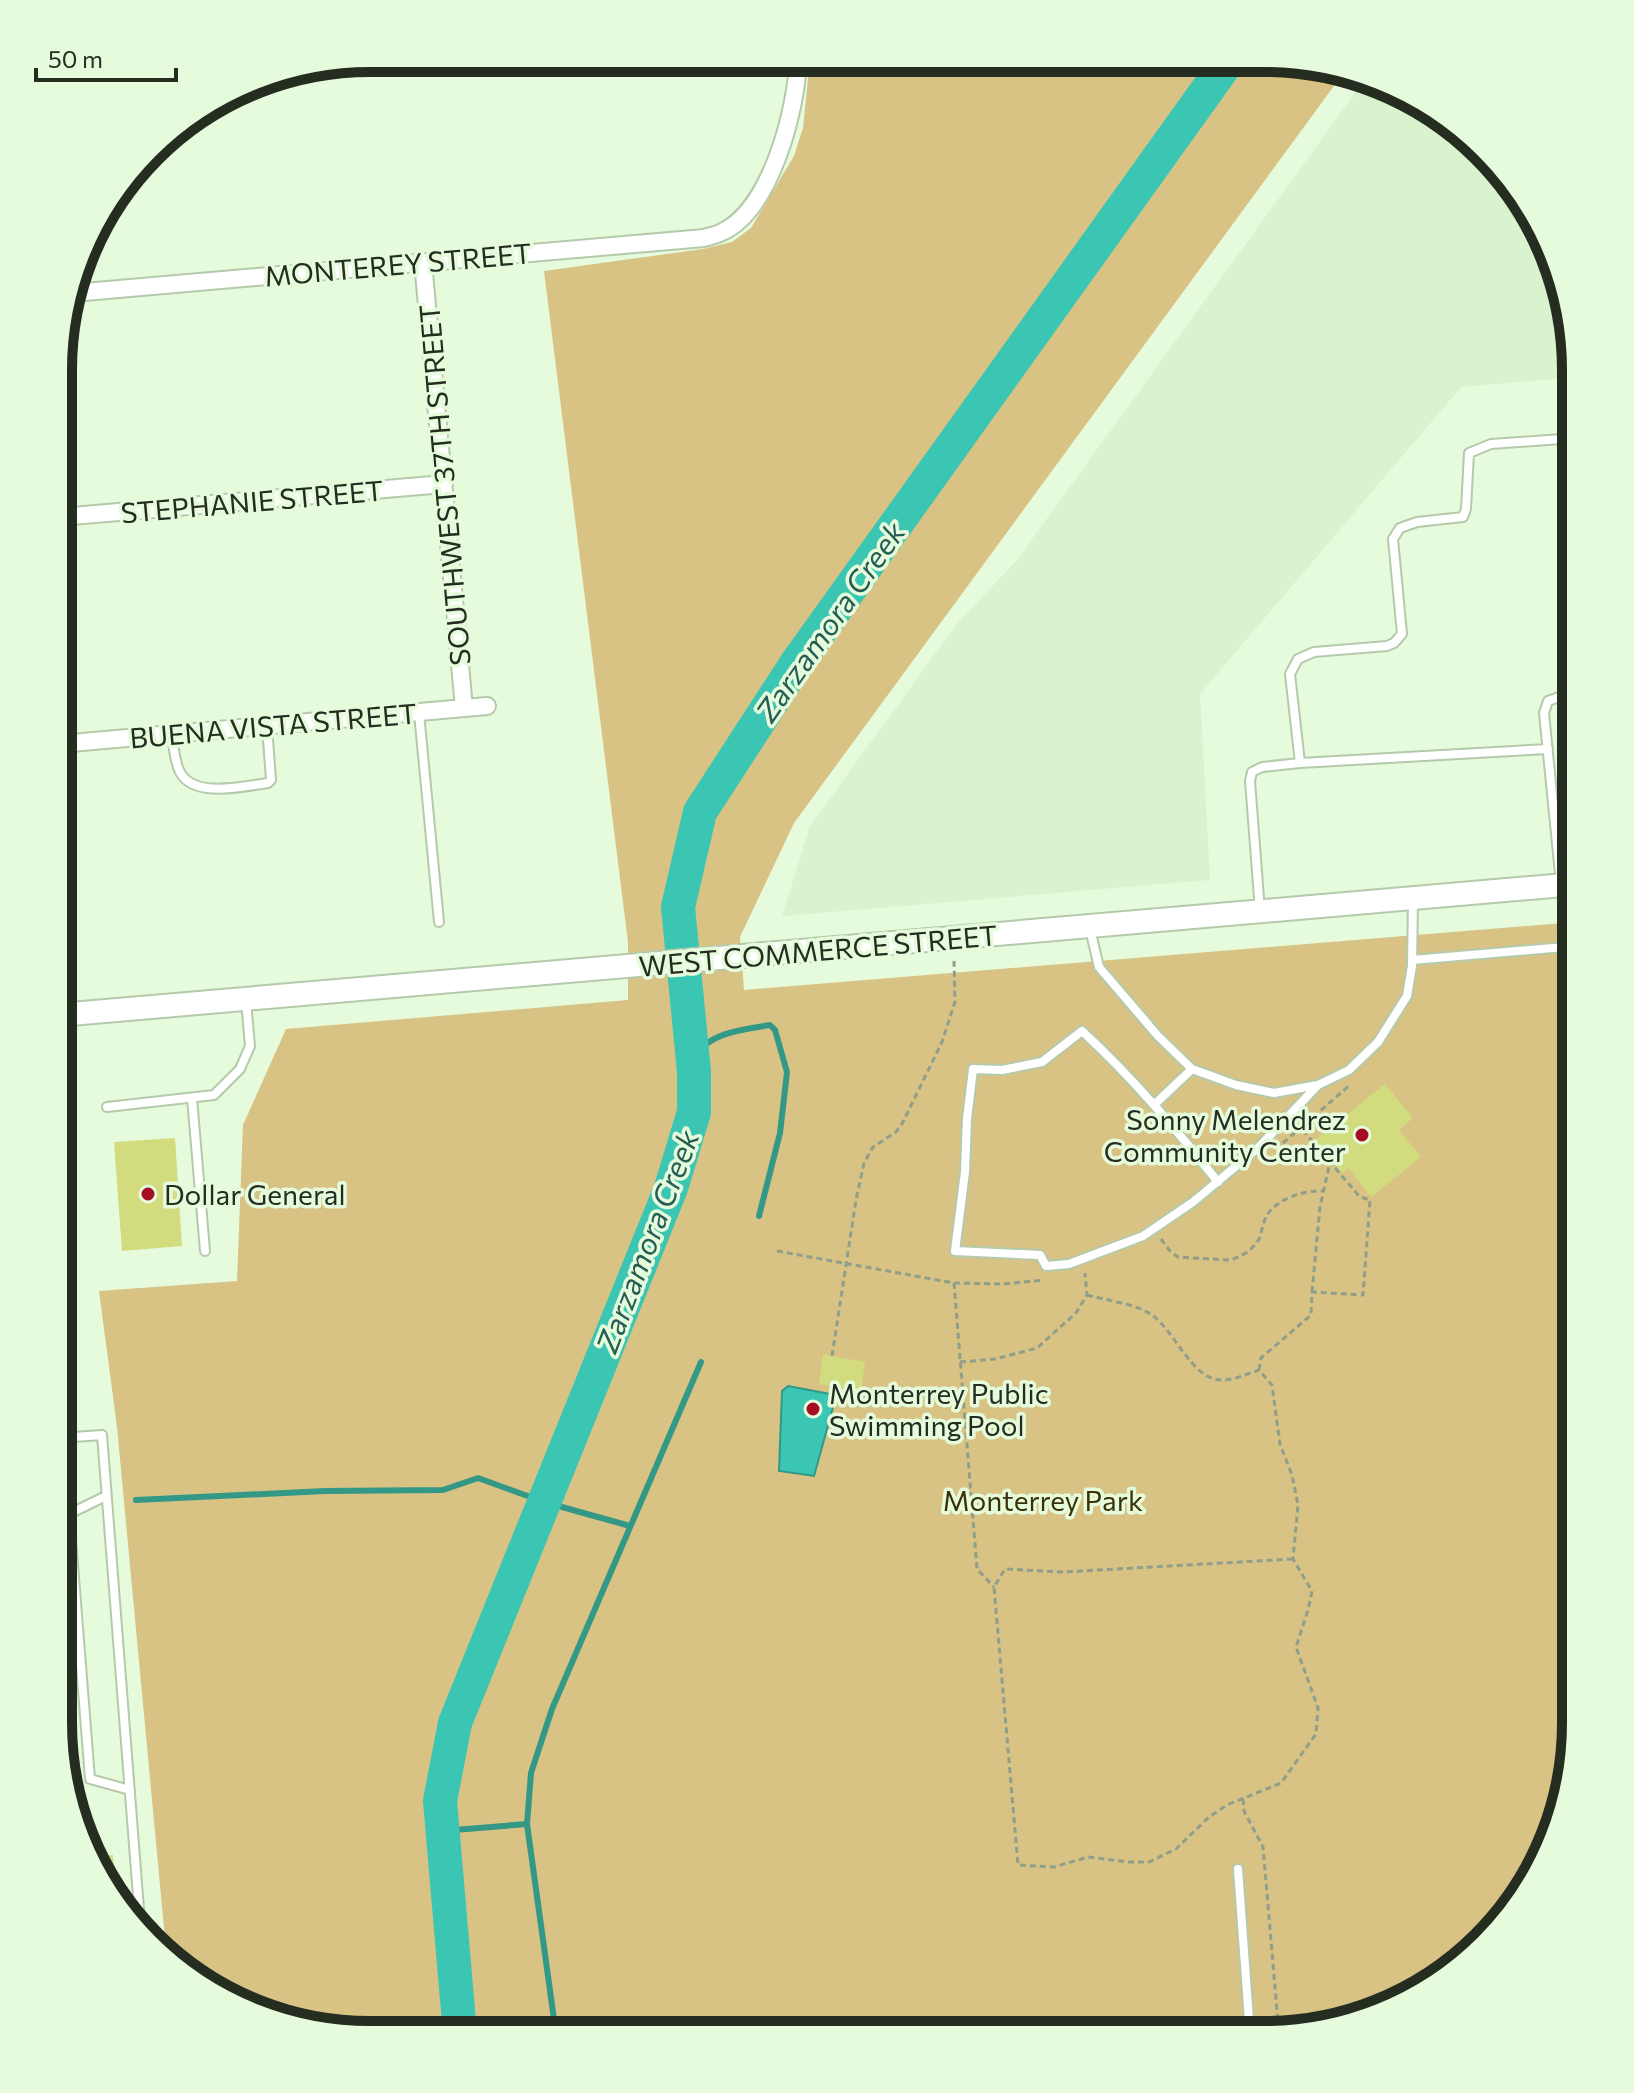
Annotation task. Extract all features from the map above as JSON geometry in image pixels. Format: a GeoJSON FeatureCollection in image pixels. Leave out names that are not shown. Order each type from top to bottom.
{"type":"FeatureCollection","features":[{"type":"Feature","properties":{"kind":"main road","name":"WEST COMMERCE STREET"},"geometry":{"type":"LineString","coordinates":[[72,1014],[1562,885]]}},
{"type":"Feature","properties":{"kind":"street","name":"MONTEREY STREET"},"geometry":{"type":"LineString","coordinates":[[82,292],[704,238],[723,232],[737,222],[763,187],[787,132],[797,72]]}},
{"type":"Feature","properties":{"kind":"street","name":"SOUTHWEST 37TH STREET"},"geometry":{"type":"LineString","coordinates":[[423,262],[464,708]]}},
{"type":"Feature","properties":{"kind":"street","name":"STEPHANIE STREET"},"geometry":{"type":"LineString","coordinates":[[72,516],[444,484]]}},
{"type":"Feature","properties":{"kind":"street","name":"BUENA VISTA STREET"},"geometry":{"type":"LineString","coordinates":[[72,743],[487,706]]}},
{"type":"Feature","properties":{"kind":"lane"},"geometry":{"type":"LineString","coordinates":[[1300,763],[1290,674],[1298,659],[1314,652],[1387,646],[1402,634],[1393,539],[1400,528],[1417,522],[1463,517],[1469,453],[1491,444],[1562,439]]}},
{"type":"Feature","properties":{"kind":"lane"},"geometry":{"type":"LineString","coordinates":[[1562,696],[1548,701],[1544,713],[1557,845],[1562,863]]}},
{"type":"Feature","properties":{"kind":"lane"},"geometry":{"type":"LineString","coordinates":[[419,712],[439,922]]}},
{"type":"Feature","properties":{"kind":"lane"},"geometry":{"type":"LineString","coordinates":[[172,734],[180,773],[189,782],[208,789],[268,783],[271,780],[267,726]]}},
{"type":"Feature","properties":{"kind":"lane"},"geometry":{"type":"LineString","coordinates":[[1260,911],[1250,781],[1252,772],[1262,767],[1300,763],[1548,749]]}},
{"type":"Feature","properties":{"kind":"lane"},"geometry":{"type":"LineString","coordinates":[[1557,845],[1562,845]]}},
{"type":"Feature","properties":{"kind":"lane"},"geometry":{"type":"LineString","coordinates":[[1090,926],[1099,967],[1158,1036],[1192,1069],[1236,1085],[1274,1093],[1318,1085],[1349,1070],[1378,1042],[1407,996],[1412,960],[1413,898]]}},
{"type":"Feature","properties":{"kind":"lane"},"geometry":{"type":"LineString","coordinates":[[1412,960],[1562,947]]}},
{"type":"Feature","properties":{"kind":"lane"},"geometry":{"type":"LineString","coordinates":[[107,1107],[214,1095],[240,1069],[250,1046],[246,999]]}},
{"type":"Feature","properties":{"kind":"lane"},"geometry":{"type":"LineString","coordinates":[[1218,1182],[1155,1104],[1082,1031],[1042,1062],[1002,1070],[973,1069],[955,1251],[1040,1255],[1046,1266],[1069,1264],[1143,1236],[1193,1202],[1218,1182],[1259,1147],[1318,1085]]}},
{"type":"Feature","properties":{"kind":"lane"},"geometry":{"type":"LineString","coordinates":[[1155,1104],[1192,1069]]}},
{"type":"Feature","properties":{"kind":"lane"},"geometry":{"type":"LineString","coordinates":[[192,1098],[205,1251]]}},
{"type":"Feature","properties":{"kind":"lane"},"geometry":{"type":"LineString","coordinates":[[72,1437],[102,1435],[137,1907]]}},
{"type":"Feature","properties":{"kind":"lane"},"geometry":{"type":"LineString","coordinates":[[72,1513],[106,1496]]}},
{"type":"Feature","properties":{"kind":"lane"},"geometry":{"type":"LineString","coordinates":[[72,1552],[90,1779],[130,1790]]}},
{"type":"Feature","properties":{"kind":"lane"},"geometry":{"type":"LineString","coordinates":[[1238,1869],[1249,2021]]}},
{"type":"Feature","properties":{"kind":"path"},"geometry":{"type":"LineString","coordinates":[[832,1356],[864,1163],[873,1147],[896,1132],[902,1124],[942,1042],[955,1002],[954,961]]}},
{"type":"Feature","properties":{"kind":"path"},"geometry":{"type":"LineString","coordinates":[[1277,1148],[1356,1080]]}},
{"type":"Feature","properties":{"kind":"path"},"geometry":{"type":"LineString","coordinates":[[1291,1113],[1360,1197],[1370,1200],[1363,1295],[1312,1292]]}},
{"type":"Feature","properties":{"kind":"path"},"geometry":{"type":"LineString","coordinates":[[1259,1370],[1261,1358],[1311,1315],[1320,1207],[1330,1162]]}},
{"type":"Feature","properties":{"kind":"path"},"geometry":{"type":"LineString","coordinates":[[1160,1238],[1178,1257],[1235,1259],[1258,1241],[1272,1208],[1294,1196],[1324,1191]]}},
{"type":"Feature","properties":{"kind":"path"},"geometry":{"type":"LineString","coordinates":[[777,1251],[954,1283],[1003,1284],[1056,1278]]}},
{"type":"Feature","properties":{"kind":"path"},"geometry":{"type":"LineString","coordinates":[[960,1362],[995,1359],[1037,1348],[1076,1313],[1087,1295],[1085,1273]]}},
{"type":"Feature","properties":{"kind":"path"},"geometry":{"type":"LineString","coordinates":[[954,1283],[977,1569],[994,1587]]}},
{"type":"Feature","properties":{"kind":"path"},"geometry":{"type":"LineString","coordinates":[[1087,1295],[1152,1314],[1203,1376],[1224,1381],[1259,1370]]}},
{"type":"Feature","properties":{"kind":"path"},"geometry":{"type":"LineString","coordinates":[[1259,1370],[1272,1385],[1280,1444],[1292,1475],[1298,1505],[1293,1559],[1312,1591],[1296,1647],[1318,1708],[1316,1734],[1281,1783],[1227,1805],[1209,1817],[1176,1849],[1149,1862],[1088,1857],[1054,1867],[1018,1865],[994,1587],[1005,1569],[1063,1572],[1293,1559]]}},
{"type":"Feature","properties":{"kind":"path"},"geometry":{"type":"LineString","coordinates":[[1243,1799],[1244,1811],[1263,1847],[1278,2020]]}},
{"type":"Feature","properties":{"kind":"shaded area"},"geometry":{"type":"Polygon","coordinates":[[[1359,88],[1430,122],[1475,159],[1512,204],[1531,238],[1552,293],[1559,331],[1562,378],[1461,387],[1200,694],[1210,880],[782,916],[810,826],[956,625],[1017,560],[1359,88]]]}},
{"type":"Feature","properties":{"kind":"green space","name":"Monterrey Park"},"geometry":{"type":"Polygon","coordinates":[[[809,72],[1264,72],[1337,81],[794,823],[740,937],[744,990],[1562,923],[1562,1723],[1556,1781],[1546,1819],[1522,1872],[1475,1934],[1413,1981],[1341,2011],[1264,2021],[351,2020],[293,2011],[256,1998],[204,1971],[165,1939],[117,1427],[99,1291],[237,1281],[243,1125],[286,1029],[628,1000],[628,942],[544,271],[703,249],[732,242],[751,228],[794,156],[803,128],[809,72]]]}},
{"type":"Feature","properties":{"kind":"water"},"geometry":{"type":"Polygon","coordinates":[[[788,1386],[830,1394],[835,1400],[814,1476],[779,1471],[782,1391],[788,1386]]]}},
{"type":"Feature","properties":{"kind":"building","name":"Sonny Melendrez Community Center"},"geometry":{"type":"Polygon","coordinates":[[[1385,1084],[1413,1118],[1399,1130],[1421,1157],[1371,1197],[1348,1168],[1342,1173],[1315,1140],[1385,1084]]]}},
{"type":"Feature","properties":{"kind":"building","name":"Dollar General"},"geometry":{"type":"Polygon","coordinates":[[[175,1138],[182,1246],[122,1251],[114,1142],[175,1138]]]}},
{"type":"Feature","properties":{"kind":"building"},"geometry":{"type":"Polygon","coordinates":[[[823,1354],[865,1362],[861,1391],[819,1384],[823,1354]]]}},
{"type":"Feature","properties":{"kind":"building"},"geometry":{"type":"Polygon","coordinates":[[[86,1812],[91,1812],[92,1829],[88,1819],[86,1812]]]}},
{"type":"Feature","properties":{"kind":"building"},"geometry":{"type":"Polygon","coordinates":[[[113,1855],[115,1876],[104,1856],[113,1855]]]}},
{"type":"Feature","properties":{"kind":"waterway","name":"Zarzamora Creek"},"geometry":{"type":"LineString","coordinates":[[459,2021],[440,1801],[455,1723],[671,1188],[694,1112],[694,1072],[678,907],[700,812],[796,664],[1220,72]]}},
{"type":"Feature","properties":{"kind":"waterway"},"geometry":{"type":"LineString","coordinates":[[693,1056],[709,1042],[728,1033],[770,1025],[775,1030],[787,1072],[780,1133],[759,1216]]}},
{"type":"Feature","properties":{"kind":"waterway"},"geometry":{"type":"LineString","coordinates":[[554,2021],[527,1824],[531,1773],[552,1709],[701,1362]]}},
{"type":"Feature","properties":{"kind":"waterway"},"geometry":{"type":"LineString","coordinates":[[136,1500],[325,1491],[443,1490],[478,1478],[544,1502],[630,1526]]}},
{"type":"Feature","properties":{"kind":"waterway"},"geometry":{"type":"LineString","coordinates":[[442,1831],[527,1824]]}},
{"type":"Feature","properties":{"kind":"place","name":"Sonny Melendrez Community Center"},"geometry":{"type":"Point","coordinates":[1362,1135]}},
{"type":"Feature","properties":{"kind":"place","name":"Dollar General"},"geometry":{"type":"Point","coordinates":[148,1194]}},
{"type":"Feature","properties":{"kind":"place","name":"Monterrey Public Swimming Pool"},"geometry":{"type":"Point","coordinates":[813,1409]}}]}
